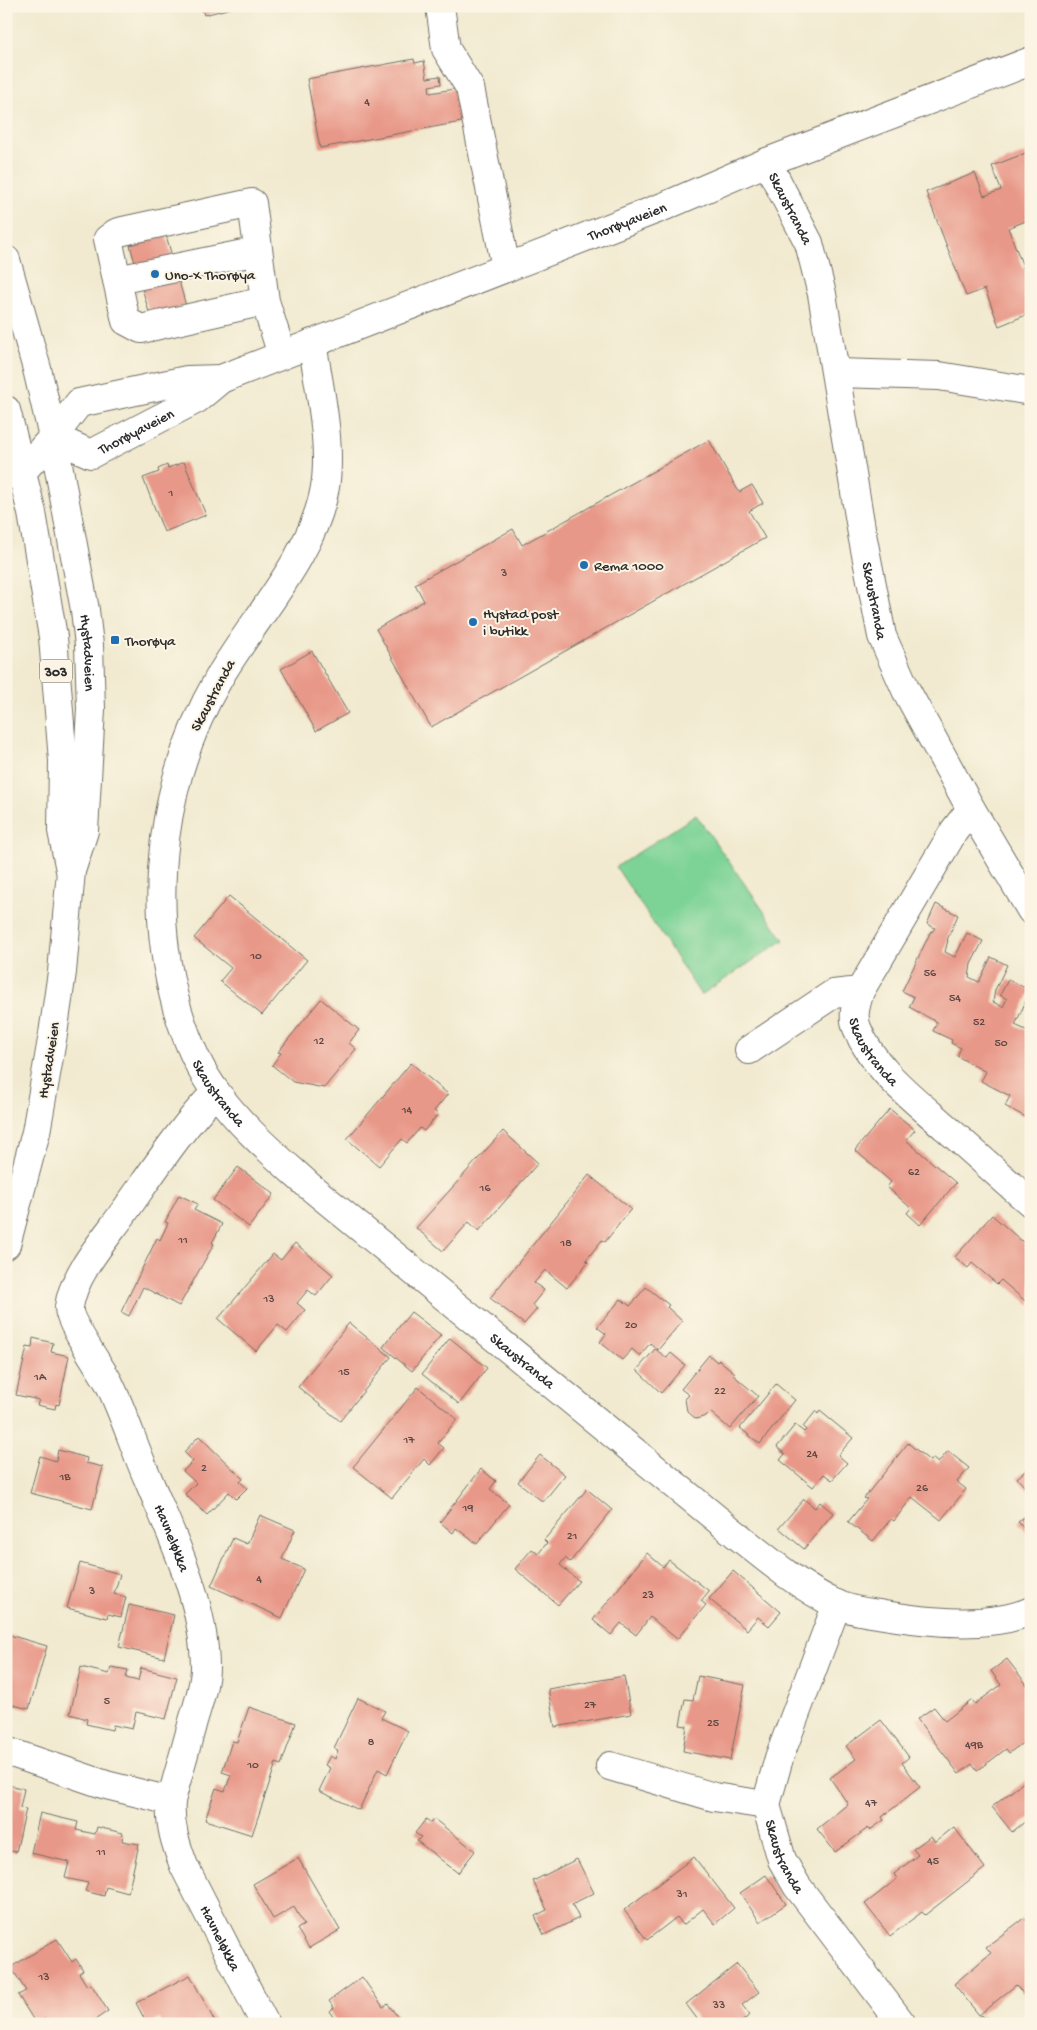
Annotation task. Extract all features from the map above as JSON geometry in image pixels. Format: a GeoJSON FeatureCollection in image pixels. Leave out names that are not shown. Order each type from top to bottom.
{"type":"FeatureCollection","features":[{"type":"Feature","properties":{"kind":"street"},"geometry":{"type":"LineString","coordinates":[[440,6],[446,49],[470,88],[506,268]]}},
{"type":"Feature","properties":{"kind":"street","name":"Thorøyaveien"},"geometry":{"type":"LineString","coordinates":[[221,379],[186,380],[79,403],[53,437],[91,454],[197,399],[221,379],[665,206],[767,162],[1031,61]]}},
{"type":"Feature","properties":{"kind":"street","name":"Skaustranda"},"geometry":{"type":"LineString","coordinates":[[767,162],[809,243],[822,294],[862,534],[882,636],[906,690],[971,809],[1031,910]]}},
{"type":"Feature","properties":{"kind":"street"},"geometry":{"type":"LineString","coordinates":[[265,301],[141,329],[126,320],[108,239],[116,233],[252,203],[265,301],[282,355]]}},
{"type":"Feature","properties":{"kind":"street"},"geometry":{"type":"LineString","coordinates":[[117,280],[258,251]]}},
{"type":"Feature","properties":{"kind":"street","name":"Hystadveien"},"geometry":{"type":"LineString","coordinates":[[6,260],[37,370],[53,437],[85,610],[89,645],[91,709],[84,831],[71,872],[62,972],[44,1090],[36,1132],[6,1245]]}},
{"type":"Feature","properties":{"kind":"street","name":"Skaustranda"},"geometry":{"type":"LineString","coordinates":[[312,343],[327,457],[325,488],[317,517],[304,545],[235,651],[200,712],[184,754],[166,825],[161,857],[161,920],[170,982],[187,1043],[216,1092],[261,1143],[308,1185],[773,1563],[821,1596],[837,1604],[859,1611],[916,1621],[1026,1621]]}},
{"type":"Feature","properties":{"kind":"street"},"geometry":{"type":"LineString","coordinates":[[836,374],[938,376],[1031,391]]}},
{"type":"Feature","properties":{"kind":"street","name":"Hystadveien"},"geometry":{"type":"LineString","coordinates":[[6,410],[14,473],[32,513],[53,637],[63,761],[62,830],[71,872]]}},
{"type":"Feature","properties":{"kind":"street"},"geometry":{"type":"LineString","coordinates":[[14,473],[53,437]]}},
{"type":"Feature","properties":{"kind":"street","name":"Skaustranda"},"geometry":{"type":"LineString","coordinates":[[971,809],[954,830],[860,991],[854,1010],[855,1022],[857,1029],[874,1057],[896,1082],[1031,1203]]}},
{"type":"Feature","properties":{"kind":"street"},"geometry":{"type":"LineString","coordinates":[[749,1050],[833,994],[860,991]]}},
{"type":"Feature","properties":{"kind":"street","name":"Havneløkka"},"geometry":{"type":"LineString","coordinates":[[216,1092],[174,1142],[89,1263],[76,1286],[68,1308],[72,1321],[108,1383],[180,1551],[193,1595],[203,1639],[205,1669],[201,1691],[171,1801],[170,1812],[174,1839],[184,1866],[265,2024]]}},
{"type":"Feature","properties":{"kind":"street","name":"Skaustranda"},"geometry":{"type":"LineString","coordinates":[[837,1604],[779,1758],[766,1805],[782,1860],[797,1886],[902,2024]]}},
{"type":"Feature","properties":{"kind":"street"},"geometry":{"type":"LineString","coordinates":[[6,1751],[106,1786],[171,1801]]}},
{"type":"Feature","properties":{"kind":"street"},"geometry":{"type":"LineString","coordinates":[[610,1766],[714,1797],[766,1805]]}},
{"type":"Feature","properties":{"kind":"green space"},"geometry":{"type":"Polygon","coordinates":[[[696,815],[784,940],[701,995],[616,867],[696,815]]]}},
{"type":"Feature","properties":{"kind":"building"},"geometry":{"type":"Polygon","coordinates":[[[201,6],[235,6],[235,7],[204,15],[201,6]]]}},
{"type":"Feature","properties":{"kind":"building"},"geometry":{"type":"Polygon","coordinates":[[[414,59],[415,63],[424,61],[427,78],[440,76],[441,84],[429,86],[430,93],[466,87],[472,120],[320,148],[307,79],[414,59]]]}},
{"type":"Feature","properties":{"kind":"building"},"geometry":{"type":"Polygon","coordinates":[[[1031,151],[1031,219],[1008,228],[1024,269],[1031,266],[1031,313],[999,326],[985,289],[966,296],[926,192],[975,173],[984,196],[1001,190],[992,166],[1031,151]]]}},
{"type":"Feature","properties":{"kind":"building"},"geometry":{"type":"Polygon","coordinates":[[[166,235],[186,306],[150,316],[130,245],[166,235]]]}},
{"type":"Feature","properties":{"kind":"building","name":"Rema 1000"},"geometry":{"type":"Polygon","coordinates":[[[709,440],[739,492],[752,485],[763,503],[749,511],[765,538],[431,727],[376,629],[424,601],[415,584],[513,529],[522,545],[709,440]]]}},
{"type":"Feature","properties":{"kind":"building"},"geometry":{"type":"Polygon","coordinates":[[[184,462],[206,515],[164,532],[143,478],[159,472],[158,469],[167,465],[168,468],[184,462]]]}},
{"type":"Feature","properties":{"kind":"building"},"geometry":{"type":"Polygon","coordinates":[[[312,651],[348,713],[316,731],[281,669],[312,651]]]}},
{"type":"Feature","properties":{"kind":"building"},"geometry":{"type":"Polygon","coordinates":[[[229,896],[307,960],[262,1015],[220,981],[231,968],[194,938],[229,896]]]}},
{"type":"Feature","properties":{"kind":"building"},"geometry":{"type":"Polygon","coordinates":[[[936,904],[958,915],[947,940],[945,952],[955,957],[967,933],[983,941],[971,964],[969,977],[979,982],[991,957],[1007,965],[995,990],[993,1002],[1003,1007],[1007,999],[1000,995],[1008,980],[1031,990],[1015,1025],[1028,1031],[1031,1026],[1031,1120],[1005,1106],[1010,1096],[981,1081],[986,1072],[957,1056],[961,1048],[951,1043],[952,1040],[933,1031],[937,1022],[909,1007],[914,997],[902,991],[931,931],[935,928],[927,924],[936,904]]]}},
{"type":"Feature","properties":{"kind":"building"},"geometry":{"type":"Polygon","coordinates":[[[321,999],[359,1030],[349,1043],[356,1049],[324,1088],[293,1082],[272,1065],[281,1053],[278,1052],[321,999]]]}},
{"type":"Feature","properties":{"kind":"building"},"geometry":{"type":"Polygon","coordinates":[[[411,1063],[448,1094],[434,1111],[438,1114],[424,1131],[420,1128],[407,1143],[402,1139],[379,1166],[347,1139],[411,1063]]]}},
{"type":"Feature","properties":{"kind":"building"},"geometry":{"type":"Polygon","coordinates":[[[890,1109],[915,1130],[906,1140],[956,1183],[920,1225],[907,1213],[911,1208],[887,1187],[891,1182],[855,1150],[890,1109]]]}},
{"type":"Feature","properties":{"kind":"building"},"geometry":{"type":"Polygon","coordinates":[[[503,1131],[538,1163],[479,1231],[469,1222],[443,1251],[416,1228],[503,1131]]]}},
{"type":"Feature","properties":{"kind":"building"},"geometry":{"type":"Polygon","coordinates":[[[238,1167],[274,1194],[249,1227],[213,1200],[238,1167]]]}},
{"type":"Feature","properties":{"kind":"building"},"geometry":{"type":"Polygon","coordinates":[[[589,1175],[631,1209],[605,1242],[602,1240],[586,1260],[588,1262],[567,1288],[545,1270],[534,1283],[544,1290],[532,1305],[537,1309],[524,1324],[490,1298],[589,1175]]]}},
{"type":"Feature","properties":{"kind":"building"},"geometry":{"type":"Polygon","coordinates":[[[179,1195],[198,1204],[194,1210],[222,1224],[212,1243],[214,1244],[179,1306],[143,1287],[129,1316],[121,1312],[157,1238],[160,1240],[168,1223],[165,1222],[179,1195]]]}},
{"type":"Feature","properties":{"kind":"building"},"geometry":{"type":"Polygon","coordinates":[[[992,1215],[1031,1249],[1031,1306],[1001,1280],[997,1284],[972,1263],[968,1268],[955,1257],[992,1215]]]}},
{"type":"Feature","properties":{"kind":"building"},"geometry":{"type":"Polygon","coordinates":[[[295,1243],[333,1275],[316,1296],[308,1290],[297,1303],[305,1310],[287,1332],[278,1325],[256,1351],[218,1319],[273,1254],[281,1260],[295,1243]]]}},
{"type":"Feature","properties":{"kind":"building"},"geometry":{"type":"Polygon","coordinates":[[[646,1287],[669,1305],[667,1307],[682,1321],[658,1350],[650,1343],[640,1356],[632,1349],[622,1360],[600,1342],[606,1334],[597,1327],[621,1299],[630,1306],[646,1287]]]}},
{"type":"Feature","properties":{"kind":"building"},"geometry":{"type":"Polygon","coordinates":[[[411,1312],[441,1335],[412,1371],[383,1347],[411,1312]]]}},
{"type":"Feature","properties":{"kind":"building"},"geometry":{"type":"Polygon","coordinates":[[[349,1323],[391,1357],[340,1421],[298,1387],[349,1323]]]}},
{"type":"Feature","properties":{"kind":"building"},"geometry":{"type":"Polygon","coordinates":[[[33,1338],[53,1343],[51,1352],[69,1356],[59,1405],[56,1404],[55,1409],[37,1405],[39,1400],[16,1395],[27,1347],[32,1348],[33,1338]]]}},
{"type":"Feature","properties":{"kind":"building"},"geometry":{"type":"Polygon","coordinates":[[[450,1338],[487,1368],[459,1404],[422,1374],[450,1338]]]}},
{"type":"Feature","properties":{"kind":"building"},"geometry":{"type":"Polygon","coordinates":[[[655,1349],[667,1358],[671,1353],[685,1365],[661,1393],[637,1370],[655,1349]]]}},
{"type":"Feature","properties":{"kind":"building"},"geometry":{"type":"Polygon","coordinates":[[[709,1355],[717,1362],[719,1360],[735,1373],[733,1375],[758,1396],[730,1429],[710,1412],[706,1416],[696,1419],[687,1411],[685,1399],[689,1395],[681,1389],[709,1355]]]}},
{"type":"Feature","properties":{"kind":"building"},"geometry":{"type":"Polygon","coordinates":[[[776,1384],[795,1400],[760,1444],[740,1428],[776,1384]]]}},
{"type":"Feature","properties":{"kind":"building"},"geometry":{"type":"Polygon","coordinates":[[[418,1387],[457,1419],[438,1443],[444,1448],[430,1465],[424,1459],[392,1498],[353,1467],[418,1387]]]}},
{"type":"Feature","properties":{"kind":"building"},"geometry":{"type":"Polygon","coordinates":[[[816,1411],[818,1414],[820,1411],[853,1438],[838,1455],[847,1463],[832,1480],[824,1474],[813,1487],[780,1460],[785,1454],[777,1447],[795,1425],[804,1432],[806,1430],[803,1427],[816,1411]]]}},
{"type":"Feature","properties":{"kind":"building"},"geometry":{"type":"Polygon","coordinates":[[[199,1436],[243,1479],[240,1482],[247,1488],[236,1499],[229,1492],[207,1515],[185,1494],[196,1483],[183,1471],[193,1461],[184,1452],[199,1436]]]}},
{"type":"Feature","properties":{"kind":"building"},"geometry":{"type":"Polygon","coordinates":[[[908,1443],[930,1461],[932,1458],[938,1463],[948,1451],[969,1468],[957,1482],[966,1489],[941,1520],[912,1497],[894,1521],[891,1519],[873,1541],[848,1522],[867,1499],[864,1498],[908,1443]]]}},
{"type":"Feature","properties":{"kind":"building"},"geometry":{"type":"Polygon","coordinates":[[[58,1450],[87,1458],[86,1463],[103,1467],[92,1509],[30,1493],[40,1456],[56,1461],[58,1450]]]}},
{"type":"Feature","properties":{"kind":"building"},"geometry":{"type":"Polygon","coordinates":[[[540,1455],[565,1475],[543,1502],[518,1482],[540,1455]]]}},
{"type":"Feature","properties":{"kind":"building"},"geometry":{"type":"Polygon","coordinates":[[[1031,1466],[1031,1494],[1017,1478],[1031,1466]]]}},
{"type":"Feature","properties":{"kind":"building"},"geometry":{"type":"Polygon","coordinates":[[[481,1469],[496,1481],[490,1489],[509,1504],[477,1544],[456,1528],[453,1533],[440,1522],[481,1469]]]}},
{"type":"Feature","properties":{"kind":"building"},"geometry":{"type":"Polygon","coordinates":[[[587,1489],[612,1510],[570,1562],[565,1558],[560,1565],[579,1581],[558,1605],[515,1569],[532,1549],[538,1554],[547,1543],[544,1540],[587,1489]]]}},
{"type":"Feature","properties":{"kind":"building"},"geometry":{"type":"Polygon","coordinates":[[[804,1499],[815,1508],[820,1502],[833,1513],[804,1549],[779,1528],[804,1499]]]}},
{"type":"Feature","properties":{"kind":"building"},"geometry":{"type":"Polygon","coordinates":[[[1031,1511],[1031,1536],[1018,1522],[1031,1511]]]}},
{"type":"Feature","properties":{"kind":"building"},"geometry":{"type":"Polygon","coordinates":[[[260,1515],[295,1530],[282,1559],[304,1569],[282,1618],[211,1586],[233,1538],[247,1544],[260,1515]]]}},
{"type":"Feature","properties":{"kind":"building"},"geometry":{"type":"Polygon","coordinates":[[[647,1553],[663,1567],[669,1560],[709,1591],[701,1601],[706,1605],[677,1639],[650,1617],[636,1635],[621,1623],[611,1635],[593,1620],[647,1553]]]}},
{"type":"Feature","properties":{"kind":"building"},"geometry":{"type":"Polygon","coordinates":[[[80,1563],[120,1574],[114,1594],[126,1597],[121,1617],[108,1614],[107,1618],[67,1608],[80,1563]]]}},
{"type":"Feature","properties":{"kind":"building"},"geometry":{"type":"Polygon","coordinates":[[[733,1571],[781,1612],[769,1626],[758,1617],[747,1630],[709,1599],[733,1571]]]}},
{"type":"Feature","properties":{"kind":"building"},"geometry":{"type":"Polygon","coordinates":[[[129,1605],[174,1615],[164,1658],[119,1647],[129,1605]]]}},
{"type":"Feature","properties":{"kind":"building"},"geometry":{"type":"Polygon","coordinates":[[[6,1634],[47,1646],[29,1709],[6,1703],[6,1634]]]}},
{"type":"Feature","properties":{"kind":"building"},"geometry":{"type":"Polygon","coordinates":[[[1007,1659],[1031,1690],[1031,1737],[1009,1753],[1006,1749],[977,1771],[972,1764],[959,1774],[917,1719],[934,1707],[945,1721],[972,1700],[975,1704],[1001,1685],[991,1671],[1007,1659]]]}},
{"type":"Feature","properties":{"kind":"building"},"geometry":{"type":"Polygon","coordinates":[[[81,1667],[109,1674],[111,1667],[128,1670],[126,1678],[138,1681],[141,1668],[177,1677],[166,1719],[136,1712],[132,1729],[113,1725],[112,1730],[86,1724],[87,1719],[70,1714],[81,1667]]]}},
{"type":"Feature","properties":{"kind":"building"},"geometry":{"type":"Polygon","coordinates":[[[624,1676],[631,1714],[555,1727],[548,1689],[624,1676]]]}},
{"type":"Feature","properties":{"kind":"building"},"geometry":{"type":"Polygon","coordinates":[[[698,1676],[745,1685],[730,1760],[683,1751],[687,1726],[680,1725],[685,1699],[693,1700],[698,1676]]]}},
{"type":"Feature","properties":{"kind":"building"},"geometry":{"type":"Polygon","coordinates":[[[358,1698],[385,1711],[381,1718],[408,1731],[387,1774],[378,1769],[359,1810],[319,1791],[330,1768],[325,1765],[330,1756],[335,1759],[338,1750],[334,1748],[358,1698]]]}},
{"type":"Feature","properties":{"kind":"building"},"geometry":{"type":"Polygon","coordinates":[[[249,1707],[296,1723],[281,1765],[276,1763],[252,1835],[205,1820],[216,1788],[225,1791],[231,1775],[222,1772],[232,1741],[237,1742],[249,1707]]]}},
{"type":"Feature","properties":{"kind":"building"},"geometry":{"type":"Polygon","coordinates":[[[881,1720],[909,1757],[902,1763],[920,1787],[882,1817],[884,1820],[870,1830],[868,1828],[835,1852],[817,1829],[848,1804],[830,1778],[856,1759],[846,1746],[881,1720]]]}},
{"type":"Feature","properties":{"kind":"building"},"geometry":{"type":"Polygon","coordinates":[[[1030,1777],[1031,1817],[1012,1832],[992,1807],[1030,1777]]]}},
{"type":"Feature","properties":{"kind":"building"},"geometry":{"type":"Polygon","coordinates":[[[6,1784],[24,1789],[20,1808],[26,1809],[16,1852],[10,1851],[7,1862],[6,1784]]]}},
{"type":"Feature","properties":{"kind":"building"},"geometry":{"type":"Polygon","coordinates":[[[40,1813],[78,1822],[76,1830],[95,1834],[97,1827],[123,1833],[122,1841],[139,1844],[128,1893],[106,1887],[104,1896],[85,1891],[88,1883],[65,1878],[69,1862],[31,1853],[40,1813]]]}},
{"type":"Feature","properties":{"kind":"building"},"geometry":{"type":"Polygon","coordinates":[[[426,1819],[431,1823],[434,1819],[475,1851],[458,1873],[417,1841],[421,1837],[415,1833],[426,1819]]]}},
{"type":"Feature","properties":{"kind":"building"},"geometry":{"type":"Polygon","coordinates":[[[954,1827],[985,1868],[925,1915],[922,1912],[890,1936],[865,1904],[897,1879],[894,1874],[918,1855],[913,1849],[931,1836],[935,1842],[954,1827]]]}},
{"type":"Feature","properties":{"kind":"building"},"geometry":{"type":"Polygon","coordinates":[[[694,1857],[734,1908],[715,1924],[703,1909],[683,1925],[677,1917],[647,1940],[624,1910],[694,1857]]]}},
{"type":"Feature","properties":{"kind":"building"},"geometry":{"type":"Polygon","coordinates":[[[298,1858],[340,1930],[309,1948],[297,1929],[304,1925],[294,1907],[273,1919],[253,1884],[298,1858]]]}},
{"type":"Feature","properties":{"kind":"building"},"geometry":{"type":"Polygon","coordinates":[[[577,1859],[594,1893],[572,1904],[579,1918],[544,1935],[535,1916],[547,1910],[533,1881],[577,1859]]]}},
{"type":"Feature","properties":{"kind":"building"},"geometry":{"type":"Polygon","coordinates":[[[766,1875],[786,1904],[760,1922],[740,1893],[766,1875]]]}},
{"type":"Feature","properties":{"kind":"building"},"geometry":{"type":"Polygon","coordinates":[[[1024,1918],[1031,1926],[1031,1993],[1026,1997],[1016,1985],[979,2015],[954,1984],[991,1953],[986,1947],[1024,1918]]]}},
{"type":"Feature","properties":{"kind":"building"},"geometry":{"type":"Polygon","coordinates":[[[57,1939],[72,1962],[76,1959],[83,1970],[79,1973],[87,1986],[91,1984],[108,2011],[89,2024],[48,2024],[45,2019],[36,2024],[18,1995],[26,1991],[11,1967],[57,1939]]]}},
{"type":"Feature","properties":{"kind":"building"},"geometry":{"type":"Polygon","coordinates":[[[737,1964],[759,1992],[742,2005],[750,2015],[739,2024],[701,2024],[686,2004],[737,1964]]]}},
{"type":"Feature","properties":{"kind":"building"},"geometry":{"type":"Polygon","coordinates":[[[190,1975],[216,2024],[162,2024],[160,2019],[147,2024],[136,2003],[190,1975]]]}},
{"type":"Feature","properties":{"kind":"building"},"geometry":{"type":"Polygon","coordinates":[[[362,1977],[383,2007],[388,2004],[403,2024],[338,2024],[329,2011],[334,2008],[329,2001],[362,1977]]]}},
{"type":"Feature","properties":{"kind":"building"},"geometry":{"type":"Polygon","coordinates":[[[982,2015],[989,2024],[970,2024],[982,2015]]]}},
{"type":"Feature","properties":{"kind":"place","name":"Uno-X Thorøya"},"geometry":{"type":"Point","coordinates":[155,274]}},
{"type":"Feature","properties":{"kind":"place","name":"Rema 1000"},"geometry":{"type":"Point","coordinates":[584,565]}},
{"type":"Feature","properties":{"kind":"place","name":"Hystad post i butikk"},"geometry":{"type":"Point","coordinates":[473,622]}},
{"type":"Feature","properties":{"kind":"place","name":"Thorøya"},"geometry":{"type":"Point","coordinates":[115,640]}}]}
